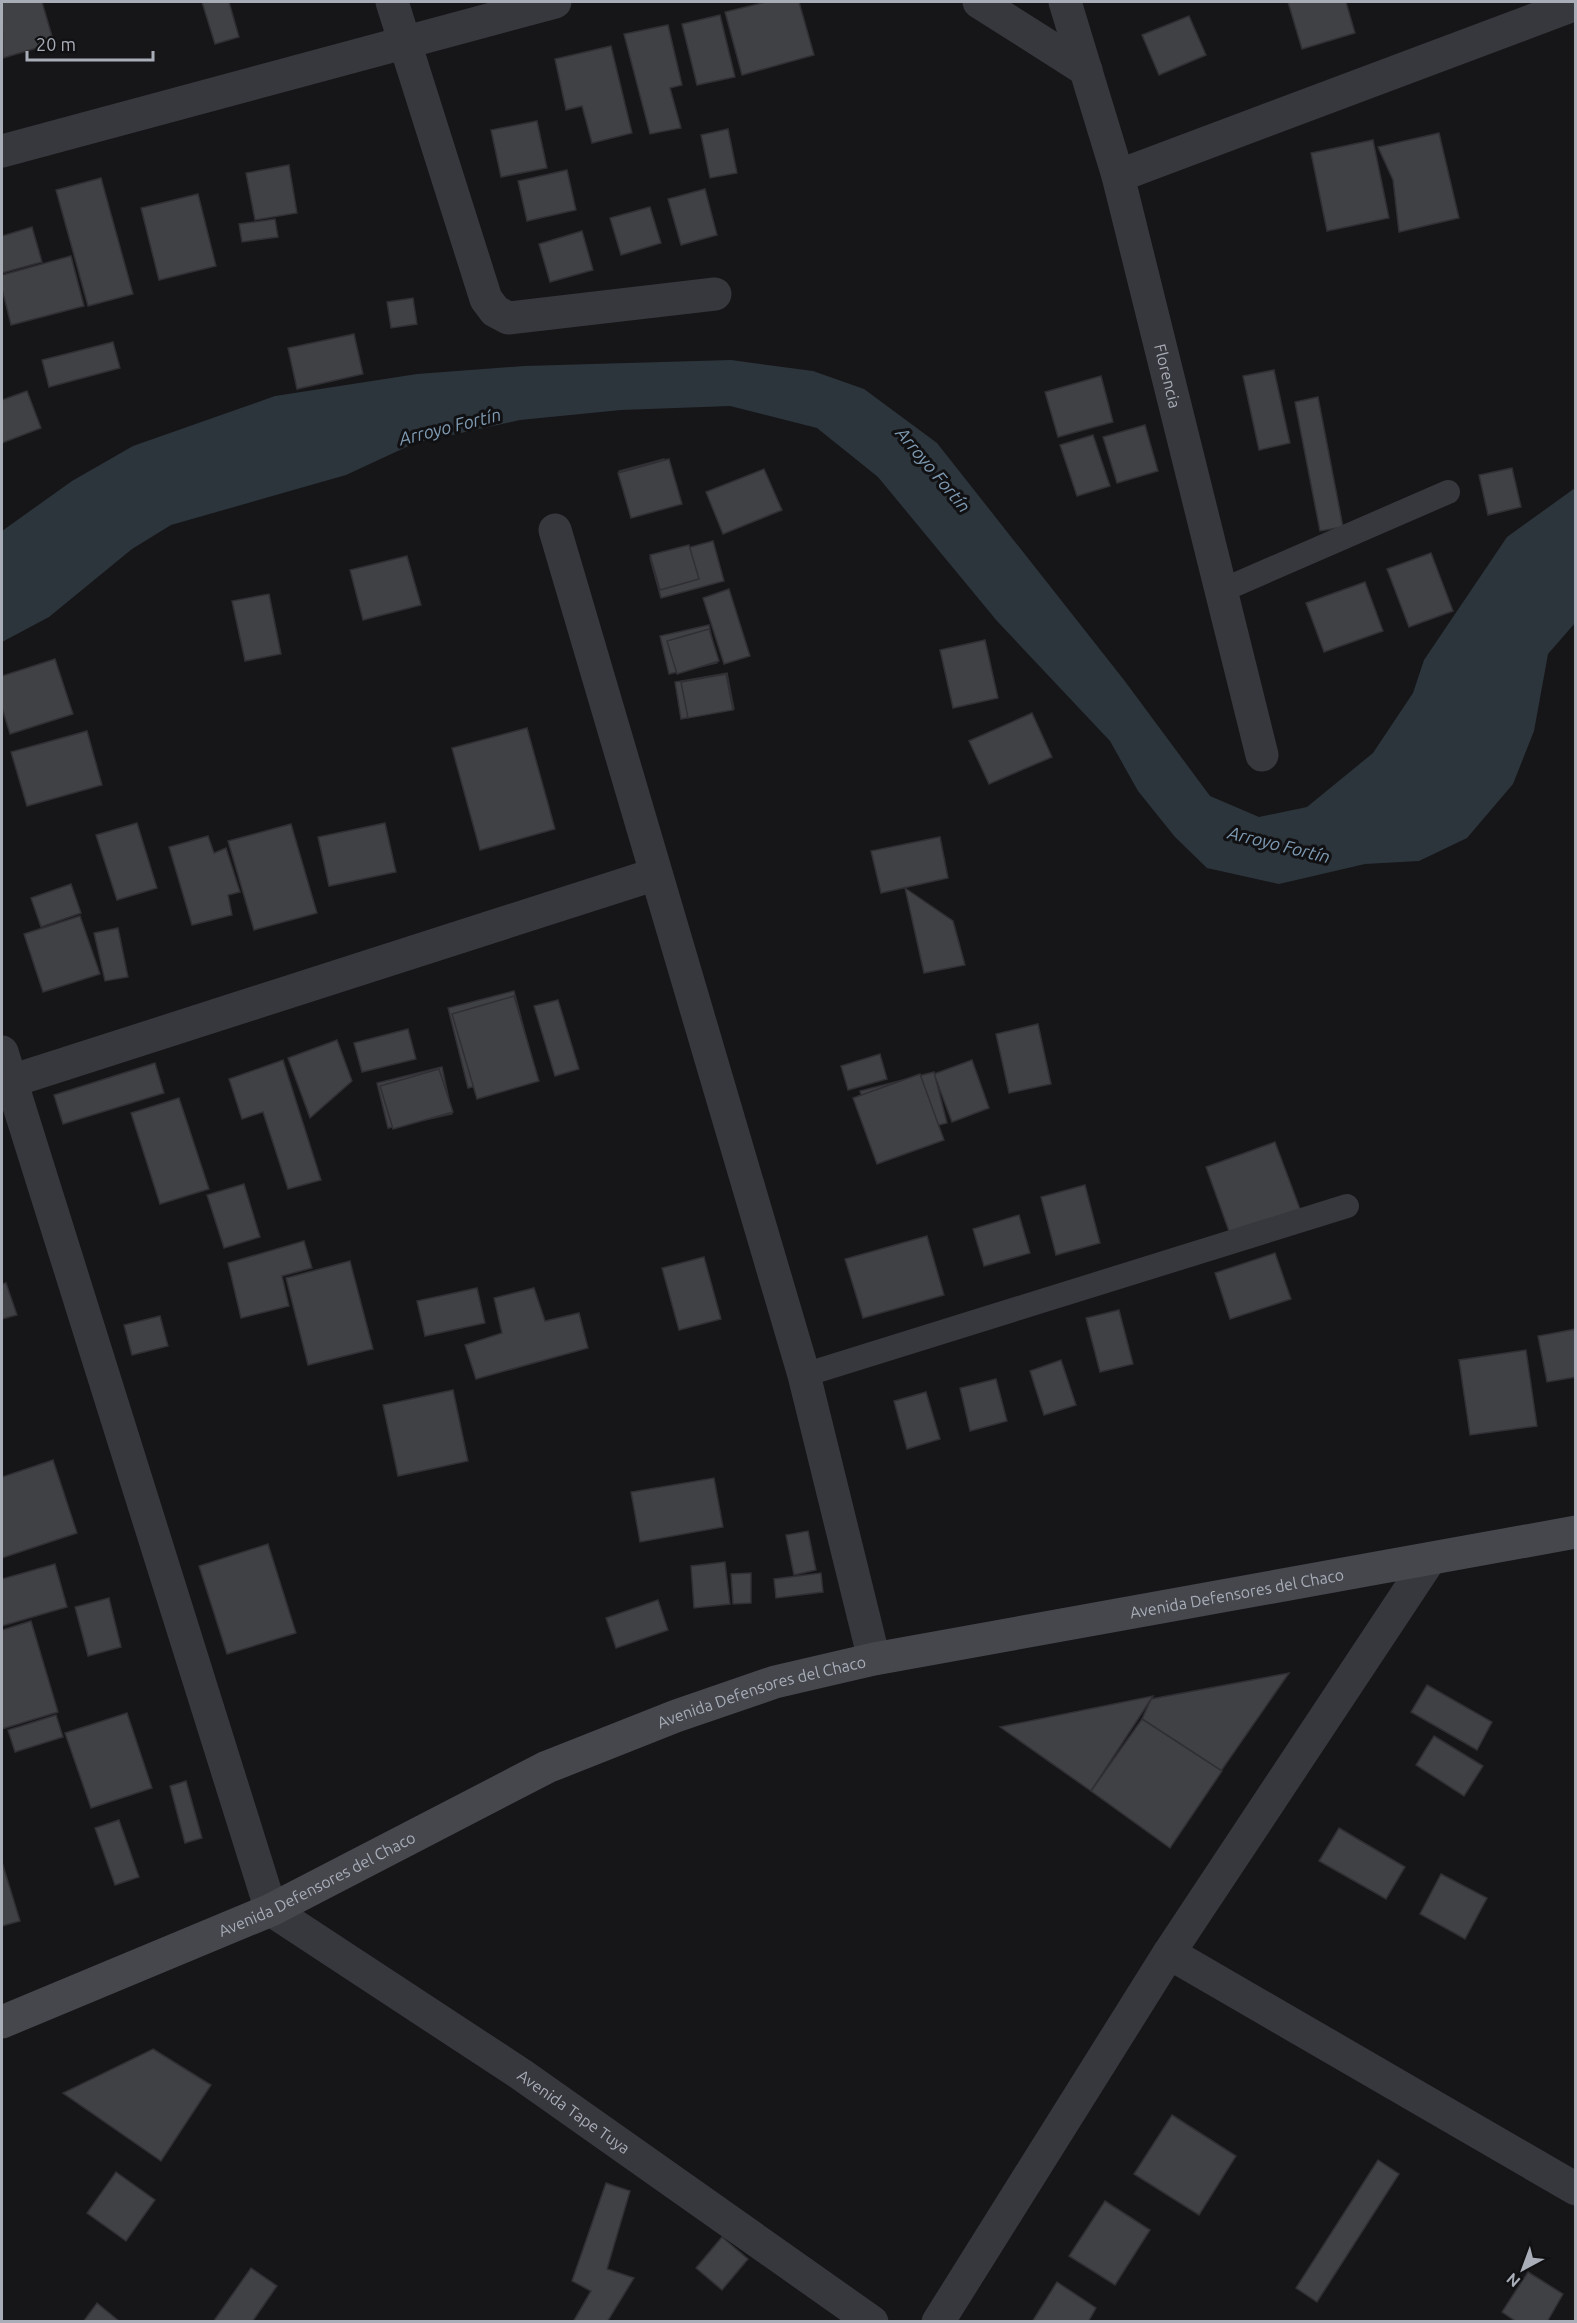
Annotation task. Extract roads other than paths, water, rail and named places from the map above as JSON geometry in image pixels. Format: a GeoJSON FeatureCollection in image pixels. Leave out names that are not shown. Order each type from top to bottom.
{"type":"FeatureCollection","features":[{"type":"Feature","properties":{"kind":"main road","name":"Avenida Defensores del Chaco"},"geometry":{"type":"LineString","coordinates":[[2,2022],[271,1910],[547,1767],[676,1716],[775,1682],[874,1659],[1575,1532]]}},
{"type":"Feature","properties":{"kind":"street"},"geometry":{"type":"LineString","coordinates":[[392,2],[486,299],[495,311],[508,318],[715,294]]}},
{"type":"Feature","properties":{"kind":"street"},"geometry":{"type":"LineString","coordinates":[[2,151],[555,2]]}},
{"type":"Feature","properties":{"kind":"street"},"geometry":{"type":"LineString","coordinates":[[979,2],[1086,70]]}},
{"type":"Feature","properties":{"kind":"street","name":"Florencia"},"geometry":{"type":"LineString","coordinates":[[1065,2],[1118,176],[1223,590],[1262,755]]}},
{"type":"Feature","properties":{"kind":"street"},"geometry":{"type":"LineString","coordinates":[[1118,176],[1575,4]]}},
{"type":"Feature","properties":{"kind":"street"},"geometry":{"type":"LineString","coordinates":[[555,530],[804,1375],[874,1659]]}},
{"type":"Feature","properties":{"kind":"street"},"geometry":{"type":"LineString","coordinates":[[271,1910],[5,1073],[656,874]]}},
{"type":"Feature","properties":{"kind":"street"},"geometry":{"type":"LineString","coordinates":[[938,2322],[1169,1953],[1430,1559]]}},
{"type":"Feature","properties":{"kind":"street","name":"Avenida Tape Tuya"},"geometry":{"type":"LineString","coordinates":[[271,1910],[522,2075],[872,2322]]}},
{"type":"Feature","properties":{"kind":"street"},"geometry":{"type":"LineString","coordinates":[[1169,1953],[1575,2189]]}},
{"type":"Feature","properties":{"kind":"lane"},"geometry":{"type":"LineString","coordinates":[[1223,590],[1448,492]]}},
{"type":"Feature","properties":{"kind":"lane"},"geometry":{"type":"LineString","coordinates":[[804,1375],[1347,1206]]}},
{"type":"Feature","properties":{"kind":"water","name":"Arroyo Fortín"},"geometry":{"type":"Polygon","coordinates":[[[731,360],[813,371],[864,389],[937,443],[1124,680],[1210,796],[1259,817],[1307,807],[1373,753],[1413,693],[1424,660],[1507,537],[1575,488],[1575,623],[1548,654],[1534,731],[1513,784],[1467,838],[1419,861],[1365,864],[1279,884],[1207,868],[1175,837],[1138,791],[1110,741],[997,621],[878,477],[817,428],[730,406],[621,410],[520,420],[415,443],[346,475],[171,525],[132,549],[49,617],[2,642],[2,531],[72,481],[133,446],[275,396],[417,374],[524,366],[731,360]]]}}]}
